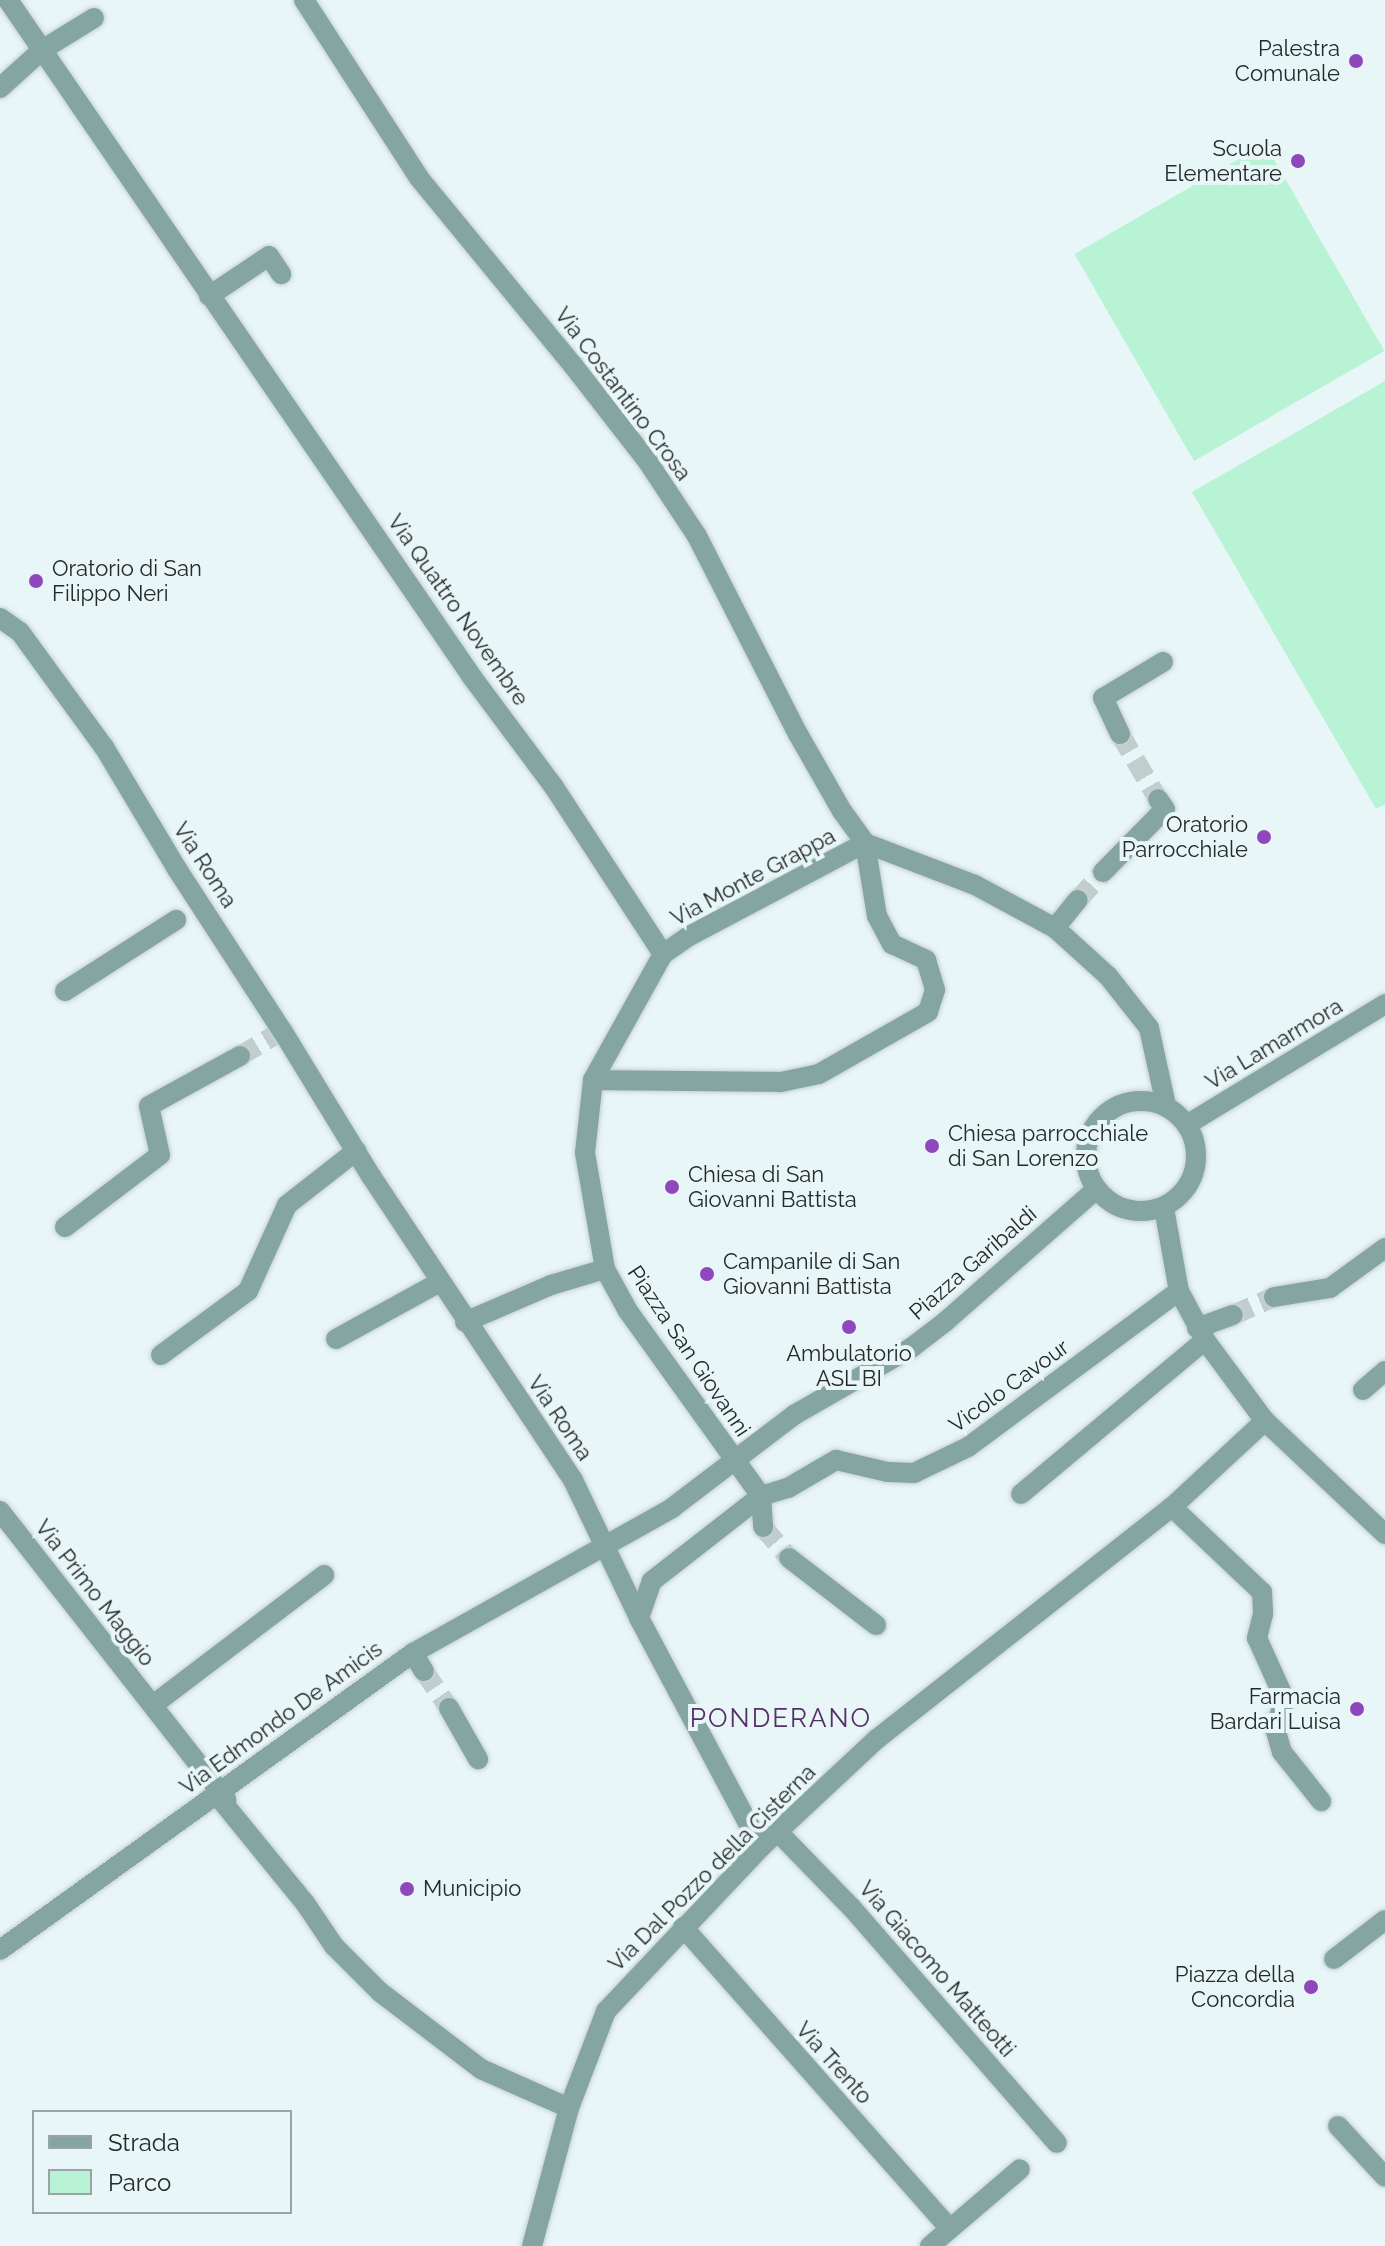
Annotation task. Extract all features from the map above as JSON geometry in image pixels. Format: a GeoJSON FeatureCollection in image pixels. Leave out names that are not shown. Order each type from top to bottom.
{"type":"FeatureCollection","features":[{"type":"Feature","properties":{"kind":"street","name":"Via Quattro Novembre"},"geometry":{"type":"LineString","coordinates":[[8,0],[472,677],[554,787],[663,954]]}},
{"type":"Feature","properties":{"kind":"street","name":"Via Costantino Crosa"},"geometry":{"type":"LineString","coordinates":[[304,0],[419,178],[648,462],[689,524],[798,734],[842,811],[865,843]]}},
{"type":"Feature","properties":{"kind":"street"},"geometry":{"type":"LineString","coordinates":[[0,88],[42,50],[94,18]]}},
{"type":"Feature","properties":{"kind":"street"},"geometry":{"type":"LineString","coordinates":[[209,296],[269,256],[281,274]]}},
{"type":"Feature","properties":{"kind":"street","name":"Via Roma"},"geometry":{"type":"LineString","coordinates":[[0,618],[20,632],[104,747],[198,907],[278,1034],[465,1322],[573,1480],[639,1618],[761,1847]]}},
{"type":"Feature","properties":{"kind":"street"},"geometry":{"type":"LineString","coordinates":[[1120,734],[1103,698],[1163,662]]}},
{"type":"Feature","properties":{"kind":"street"},"geometry":{"type":"LineString","coordinates":[[1103,872],[1165,809],[1158,799]]}},
{"type":"Feature","properties":{"kind":"street"},"geometry":{"type":"LineString","coordinates":[[865,843],[975,885],[1055,928],[1108,976],[1149,1028],[1166,1105]]}},
{"type":"Feature","properties":{"kind":"street"},"geometry":{"type":"LineString","coordinates":[[593,1080],[780,1082],[819,1074],[928,1012],[935,990],[926,960],[892,944],[877,916],[865,843]]}},
{"type":"Feature","properties":{"kind":"street","name":"Via Monte Grappa"},"geometry":{"type":"LineString","coordinates":[[663,954],[689,936],[865,843]]}},
{"type":"Feature","properties":{"kind":"street"},"geometry":{"type":"LineString","coordinates":[[1055,928],[1078,900]]}},
{"type":"Feature","properties":{"kind":"street"},"geometry":{"type":"LineString","coordinates":[[65,991],[176,920]]}},
{"type":"Feature","properties":{"kind":"street","name":"Piazza San Giovanni"},"geometry":{"type":"LineString","coordinates":[[663,954],[593,1080],[585,1153],[605,1269],[628,1311],[733,1459]]}},
{"type":"Feature","properties":{"kind":"street","name":"Via Lamarmora"},"geometry":{"type":"LineString","coordinates":[[1188,1124],[1385,1004]]}},
{"type":"Feature","properties":{"kind":"street"},"geometry":{"type":"LineString","coordinates":[[65,1227],[160,1155],[149,1106],[240,1056]]}},
{"type":"Feature","properties":{"kind":"street"},"geometry":{"type":"LineString","coordinates":[[1136,1099],[1166,1105],[1188,1124],[1197,1155],[1189,1187],[1164,1208],[1126,1211],[1095,1190],[1084,1163],[1089,1133],[1108,1109],[1136,1099]]}},
{"type":"Feature","properties":{"kind":"street"},"geometry":{"type":"LineString","coordinates":[[161,1355],[248,1291],[287,1205],[356,1151]]}},
{"type":"Feature","properties":{"kind":"street","name":"Piazza Garibaldi"},"geometry":{"type":"LineString","coordinates":[[733,1459],[794,1415],[945,1322],[1095,1190]]}},
{"type":"Feature","properties":{"kind":"street"},"geometry":{"type":"LineString","coordinates":[[1164,1208],[1179,1291],[1201,1334],[1265,1421],[1385,1534]]}},
{"type":"Feature","properties":{"kind":"street"},"geometry":{"type":"LineString","coordinates":[[1274,1297],[1330,1288],[1385,1248]]}},
{"type":"Feature","properties":{"kind":"street"},"geometry":{"type":"LineString","coordinates":[[465,1322],[551,1285],[605,1269]]}},
{"type":"Feature","properties":{"kind":"street"},"geometry":{"type":"LineString","coordinates":[[336,1339],[440,1282]]}},
{"type":"Feature","properties":{"kind":"street","name":"Vicolo Cavour"},"geometry":{"type":"LineString","coordinates":[[639,1618],[652,1581],[761,1496],[788,1488],[836,1460],[888,1472],[914,1473],[968,1447],[1179,1291]]}},
{"type":"Feature","properties":{"kind":"street"},"geometry":{"type":"LineString","coordinates":[[1021,1494],[1201,1334],[1233,1315]]}},
{"type":"Feature","properties":{"kind":"street"},"geometry":{"type":"LineString","coordinates":[[1363,1390],[1385,1371]]}},
{"type":"Feature","properties":{"kind":"street","name":"Via Dal Pozzo della Cisterna"},"geometry":{"type":"LineString","coordinates":[[532,2246],[569,2108],[606,2011],[761,1847],[877,1739],[1172,1507],[1265,1421]]}},
{"type":"Feature","properties":{"kind":"street"},"geometry":{"type":"LineString","coordinates":[[733,1459],[761,1496],[763,1527]]}},
{"type":"Feature","properties":{"kind":"street","name":"Via Edmondo De Amicis"},"geometry":{"type":"LineString","coordinates":[[0,1950],[218,1792],[418,1662],[494,1605],[604,1548],[672,1508],[733,1459]]}},
{"type":"Feature","properties":{"kind":"street"},"geometry":{"type":"LineString","coordinates":[[1172,1507],[1262,1592],[1263,1614],[1257,1638],[1285,1700],[1275,1728],[1282,1752],[1321,1801]]}},
{"type":"Feature","properties":{"kind":"street","name":"Via Primo Maggio"},"geometry":{"type":"LineString","coordinates":[[0,1511],[218,1792]]}},
{"type":"Feature","properties":{"kind":"street"},"geometry":{"type":"LineString","coordinates":[[789,1558],[876,1625]]}},
{"type":"Feature","properties":{"kind":"street"},"geometry":{"type":"LineString","coordinates":[[153,1705],[324,1575]]}},
{"type":"Feature","properties":{"kind":"street"},"geometry":{"type":"LineString","coordinates":[[449,1708],[478,1759]]}},
{"type":"Feature","properties":{"kind":"street"},"geometry":{"type":"LineString","coordinates":[[218,1792],[233,1808]]}},
{"type":"Feature","properties":{"kind":"street"},"geometry":{"type":"LineString","coordinates":[[218,1792],[343,1957],[392,2001],[481,2069],[569,2108]]}},
{"type":"Feature","properties":{"kind":"street","name":"Via Giacomo Matteotti"},"geometry":{"type":"LineString","coordinates":[[777,1831],[851,1907],[1057,2143]]}},
{"type":"Feature","properties":{"kind":"street"},"geometry":{"type":"LineString","coordinates":[[1334,1959],[1385,1920]]}},
{"type":"Feature","properties":{"kind":"street","name":"Via Trento"},"geometry":{"type":"LineString","coordinates":[[683,1927],[950,2229]]}},
{"type":"Feature","properties":{"kind":"street"},"geometry":{"type":"LineString","coordinates":[[1338,2126],[1385,2177]]}},
{"type":"Feature","properties":{"kind":"street"},"geometry":{"type":"LineString","coordinates":[[930,2246],[1020,2169]]}},
{"type":"Feature","properties":{"kind":"green space"},"geometry":{"type":"Polygon","coordinates":[[[1265,144],[1384,351],[1194,461],[1074,254],[1265,144]]]}},
{"type":"Feature","properties":{"kind":"green space"},"geometry":{"type":"Polygon","coordinates":[[[1385,381],[1385,804],[1376,809],[1192,492],[1385,381]]]}},
{"type":"Feature","properties":{"kind":"tunnel"},"geometry":{"type":"LineString","coordinates":[[1120,734],[1158,799]]}},
{"type":"Feature","properties":{"kind":"tunnel"},"geometry":{"type":"LineString","coordinates":[[1078,900],[1103,872]]}},
{"type":"Feature","properties":{"kind":"tunnel"},"geometry":{"type":"LineString","coordinates":[[240,1056],[273,1036]]}},
{"type":"Feature","properties":{"kind":"tunnel"},"geometry":{"type":"LineString","coordinates":[[1233,1315],[1274,1297]]}},
{"type":"Feature","properties":{"kind":"tunnel"},"geometry":{"type":"LineString","coordinates":[[763,1527],[789,1558]]}},
{"type":"Feature","properties":{"kind":"tunnel"},"geometry":{"type":"LineString","coordinates":[[424,1671],[449,1708]]}},
{"type":"Feature","properties":{"kind":"place","name":"Palestra Comunale"},"geometry":{"type":"Point","coordinates":[1356,61]}},
{"type":"Feature","properties":{"kind":"place","name":"Scuola Elementare"},"geometry":{"type":"Point","coordinates":[1298,161]}},
{"type":"Feature","properties":{"kind":"place","name":"Oratorio di San Filippo Neri"},"geometry":{"type":"Point","coordinates":[36,581]}},
{"type":"Feature","properties":{"kind":"place","name":"Oratorio Parrocchiale"},"geometry":{"type":"Point","coordinates":[1264,837]}},
{"type":"Feature","properties":{"kind":"place","name":"Chiesa parrocchiale di San Lorenzo"},"geometry":{"type":"Point","coordinates":[932,1146]}},
{"type":"Feature","properties":{"kind":"place","name":"Chiesa di San Giovanni Battista"},"geometry":{"type":"Point","coordinates":[672,1187]}},
{"type":"Feature","properties":{"kind":"place","name":"Campanile di San Giovanni Battista"},"geometry":{"type":"Point","coordinates":[707,1274]}},
{"type":"Feature","properties":{"kind":"place","name":"Ambulatorio ASL BI"},"geometry":{"type":"Point","coordinates":[849,1327]}},
{"type":"Feature","properties":{"kind":"place","name":"Farmacia Bardari Luisa"},"geometry":{"type":"Point","coordinates":[1357,1709]}},
{"type":"Feature","properties":{"kind":"place","name":"Municipio"},"geometry":{"type":"Point","coordinates":[407,1889]}},
{"type":"Feature","properties":{"kind":"place","name":"Piazza della Concordia"},"geometry":{"type":"Point","coordinates":[1311,1987]}},
{"type":"Feature","properties":{"kind":"district","name":"PONDERANO"},"geometry":{"type":"Point","coordinates":[781,1719]}}]}
